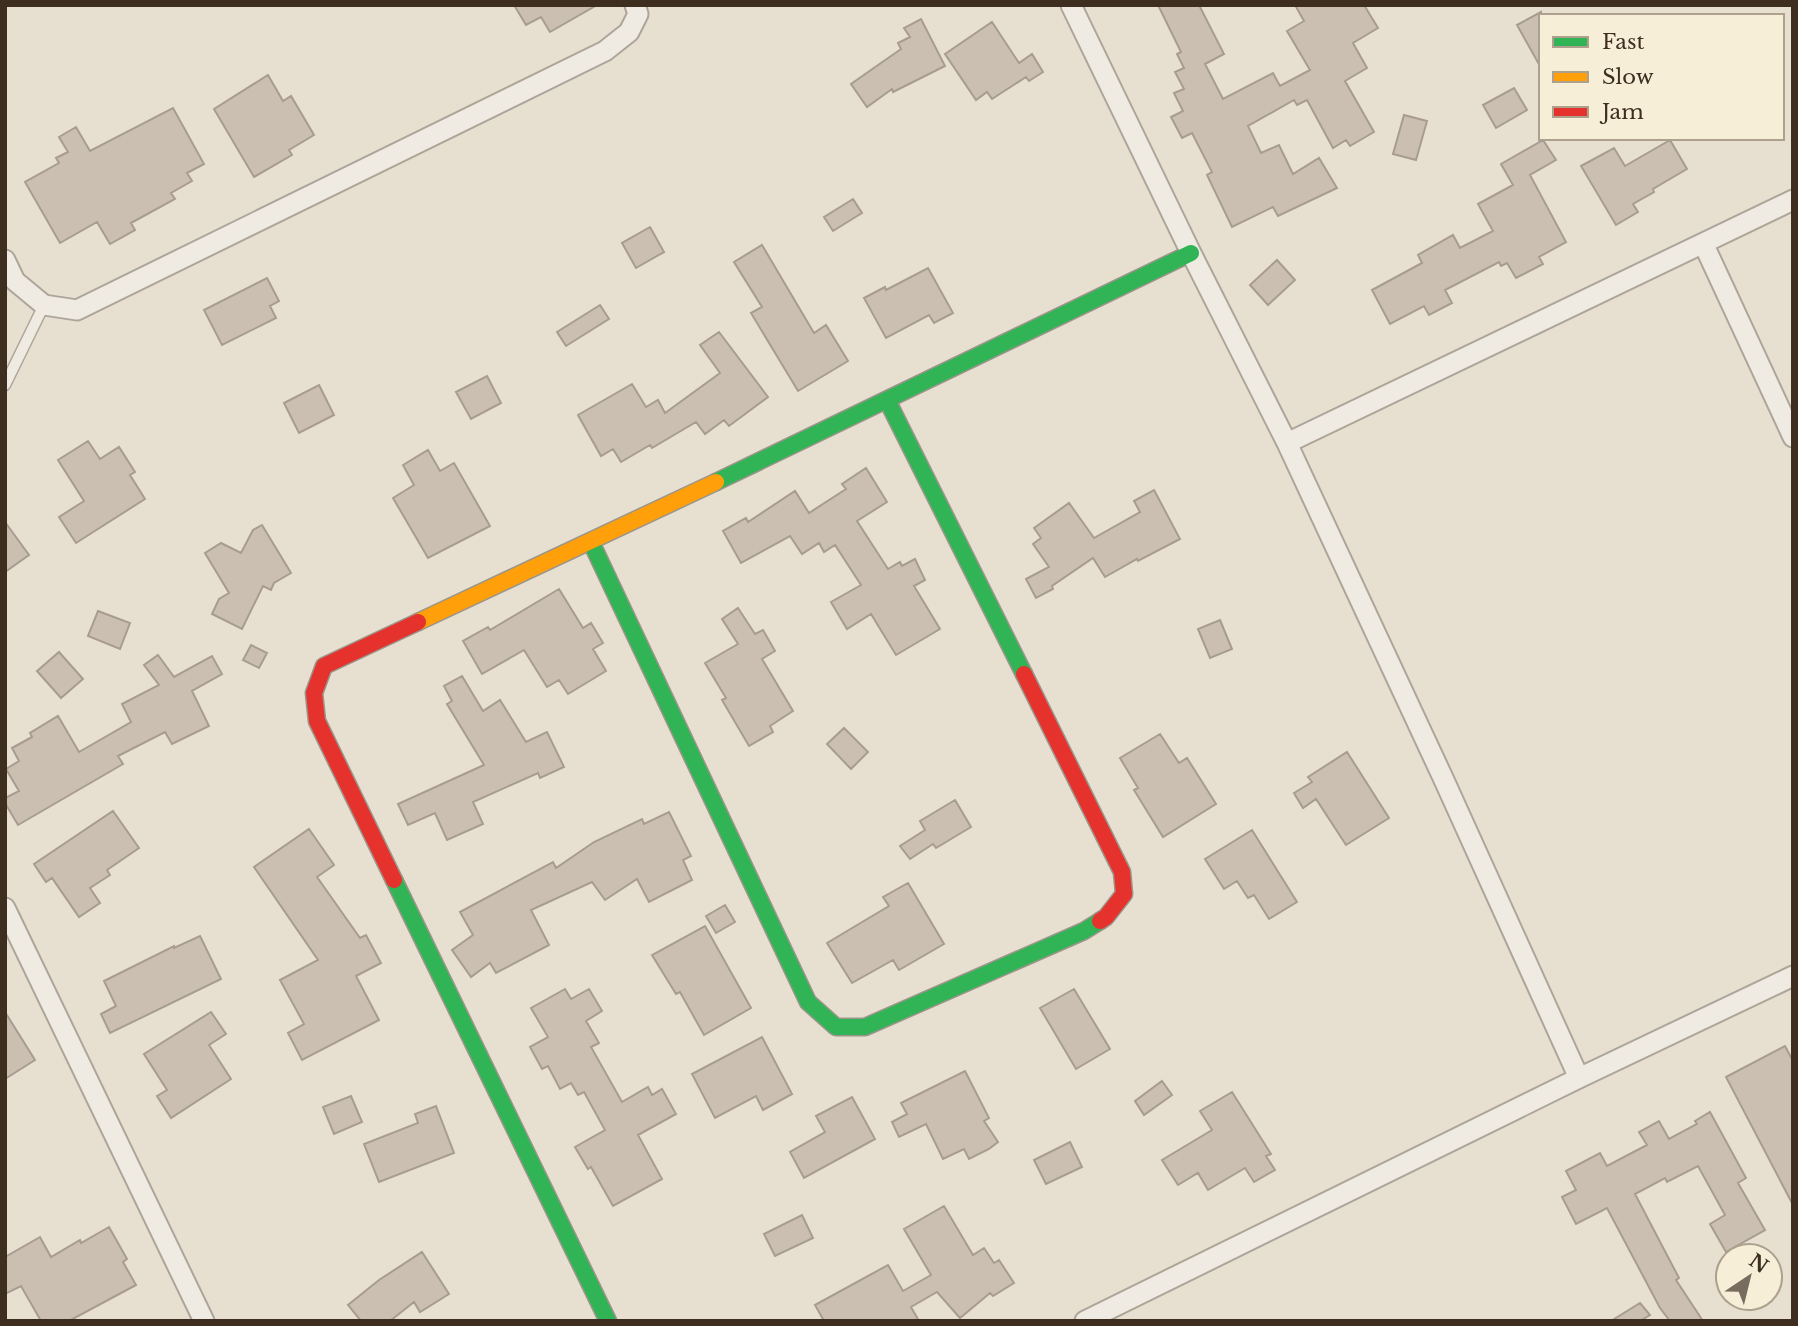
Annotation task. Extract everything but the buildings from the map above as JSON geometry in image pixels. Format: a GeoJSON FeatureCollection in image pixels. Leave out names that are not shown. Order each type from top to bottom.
{"type":"FeatureCollection","features":[{"type":"Feature","properties":{"kind":"street"},"geometry":{"type":"LineString","coordinates":[[5,260],[15,281],[44,305],[77,310],[605,51],[629,32],[638,14],[635,5]]}},
{"type":"Feature","properties":{"kind":"street"},"geometry":{"type":"LineString","coordinates":[[1071,5],[1287,443],[1579,1078]]}},
{"type":"Feature","properties":{"kind":"street"},"geometry":{"type":"LineString","coordinates":[[1287,443],[1793,200]]}},
{"type":"Feature","properties":{"kind":"street"},"geometry":{"type":"LineString","coordinates":[[1704,245],[1793,437]]}},
{"type":"Feature","properties":{"kind":"street"},"geometry":{"type":"LineString","coordinates":[[608,1321],[317,721],[312,704],[314,688],[324,666],[591,542],[1191,253]]}},
{"type":"Feature","properties":{"kind":"street"},"geometry":{"type":"LineString","coordinates":[[591,542],[808,1002],[836,1027],[865,1027],[1084,930],[1106,917],[1124,894],[1122,872],[887,400]]}},
{"type":"Feature","properties":{"kind":"street"},"geometry":{"type":"LineString","coordinates":[[5,908],[204,1321]]}},
{"type":"Feature","properties":{"kind":"street"},"geometry":{"type":"LineString","coordinates":[[1085,1321],[1793,976]]}},
{"type":"Feature","properties":{"kind":"lane"},"geometry":{"type":"LineString","coordinates":[[5,385],[44,305]]}},
{"type":"Feature","properties":{"kind":"traffic: fast"},"geometry":{"type":"LineString","coordinates":[[716,482],[1191,253]]}},
{"type":"Feature","properties":{"kind":"traffic: fast"},"geometry":{"type":"LineString","coordinates":[[887,400],[1024,674]]}},
{"type":"Feature","properties":{"kind":"traffic: fast"},"geometry":{"type":"LineString","coordinates":[[591,542],[808,1002],[836,1027],[865,1027],[1084,931],[1100,921]]}},
{"type":"Feature","properties":{"kind":"traffic: fast"},"geometry":{"type":"LineString","coordinates":[[394,880],[608,1321]]}},
{"type":"Feature","properties":{"kind":"traffic: slow"},"geometry":{"type":"LineString","coordinates":[[418,622],[716,482]]}},
{"type":"Feature","properties":{"kind":"traffic: jam"},"geometry":{"type":"LineString","coordinates":[[394,880],[317,721],[314,693],[324,666],[418,622]]}},
{"type":"Feature","properties":{"kind":"traffic: jam"},"geometry":{"type":"LineString","coordinates":[[1024,674],[1122,872],[1124,894],[1100,921]]}}]}
